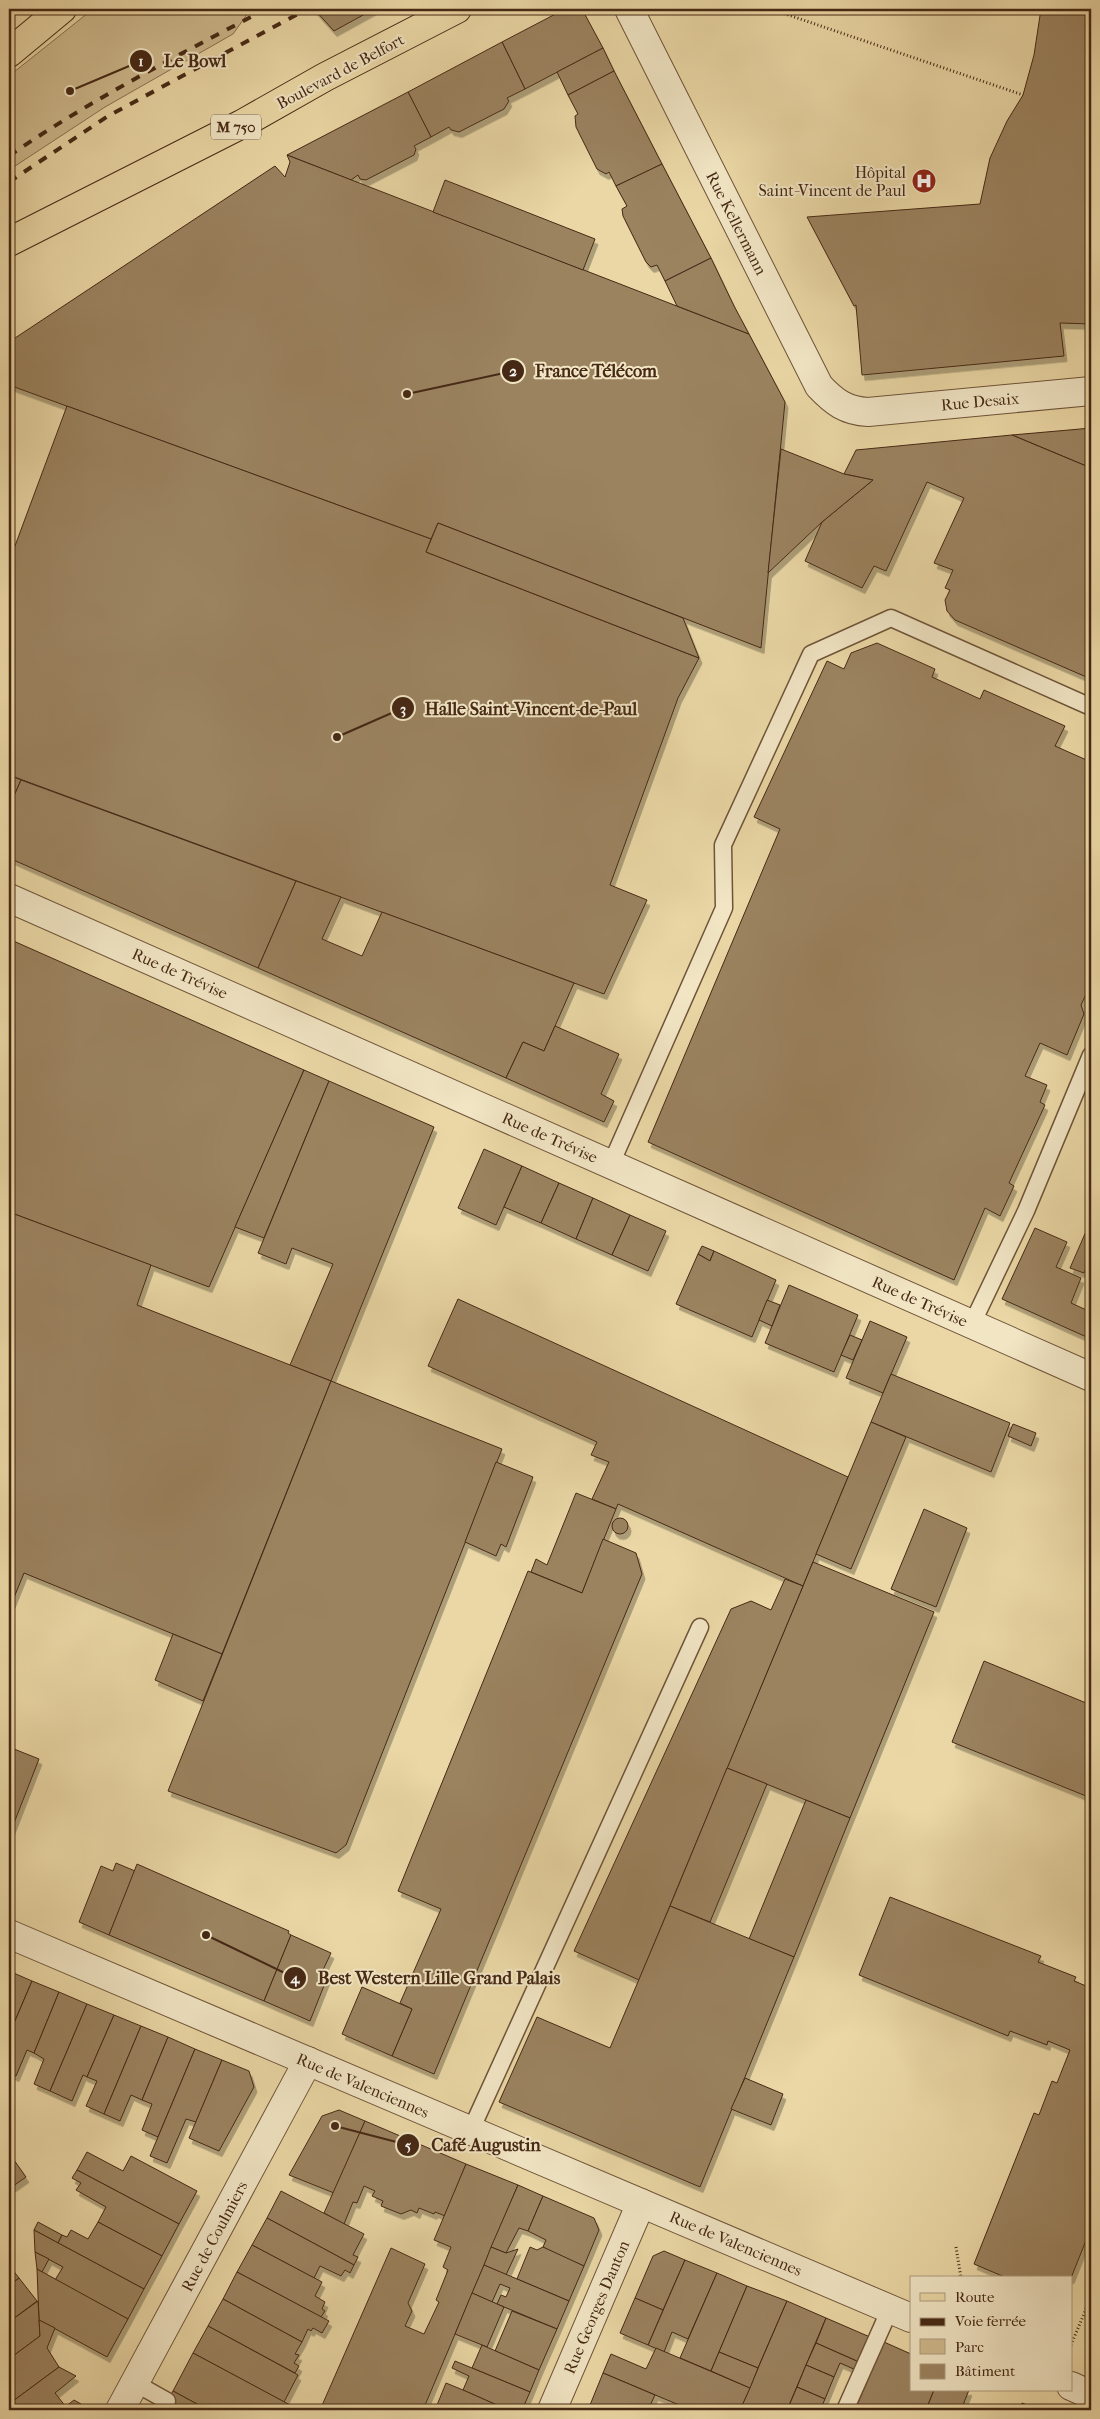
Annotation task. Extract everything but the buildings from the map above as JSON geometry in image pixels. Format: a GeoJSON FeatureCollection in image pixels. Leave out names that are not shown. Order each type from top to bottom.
{"type":"FeatureCollection","features":[{"type":"Feature","properties":{"kind":"main road"},"geometry":{"type":"LineString","coordinates":[[9,53],[62,9]]}},
{"type":"Feature","properties":{"kind":"main road","name":"Boulevard de Belfort"},"geometry":{"type":"LineString","coordinates":[[10,240],[242,124],[324,77],[457,9]]}},
{"type":"Feature","properties":{"kind":"street","name":"Rue Kellermann"},"geometry":{"type":"LineString","coordinates":[[629,9],[819,386],[831,399],[844,407],[854,411],[868,412]]}},
{"type":"Feature","properties":{"kind":"street","name":"Rue Desaix"},"geometry":{"type":"LineString","coordinates":[[868,412],[1091,391]]}},
{"type":"Feature","properties":{"kind":"street","name":"Rue de Trévise"},"geometry":{"type":"LineString","coordinates":[[9,898],[1091,1377]]}},
{"type":"Feature","properties":{"kind":"street","name":"Rue de Valenciennes"},"geometry":{"type":"LineString","coordinates":[[9,1934],[900,2313]]}},
{"type":"Feature","properties":{"kind":"street","name":"Rue de Coulmiers"},"geometry":{"type":"LineString","coordinates":[[120,2410],[308,2061]]}},
{"type":"Feature","properties":{"kind":"street","name":"Rue Georges Danton"},"geometry":{"type":"LineString","coordinates":[[552,2410],[641,2203]]}},
{"type":"Feature","properties":{"kind":"street"},"geometry":{"type":"LineString","coordinates":[[1072,2386],[1091,2395]]}},
{"type":"Feature","properties":{"kind":"lane"},"geometry":{"type":"LineString","coordinates":[[612,1164],[724,908],[723,845],[811,654],[891,618],[1091,707]]}},
{"type":"Feature","properties":{"kind":"lane"},"geometry":{"type":"LineString","coordinates":[[972,1324],[1026,1211],[1091,1055]]}},
{"type":"Feature","properties":{"kind":"lane"},"geometry":{"type":"LineString","coordinates":[[471,2130],[700,1627]]}},
{"type":"Feature","properties":{"kind":"lane"},"geometry":{"type":"LineString","coordinates":[[845,2410],[900,2313]]}},
{"type":"Feature","properties":{"kind":"lane"},"geometry":{"type":"LineString","coordinates":[[134,2383],[167,2401]]}},
{"type":"Feature","properties":{"kind":"path"},"geometry":{"type":"LineString","coordinates":[[771,9],[1023,95]]}},
{"type":"Feature","properties":{"kind":"path"},"geometry":{"type":"LineString","coordinates":[[956,2247],[961,2276]]}},
{"type":"Feature","properties":{"kind":"path"},"geometry":{"type":"LineString","coordinates":[[1072,2343],[1091,2297]]}},
{"type":"Feature","properties":{"kind":"path"},"geometry":{"type":"LineString","coordinates":[[1072,2328],[1077,2331]]}},
{"type":"Feature","properties":{"kind":"green space"},"geometry":{"type":"Polygon","coordinates":[[[93,9],[251,9],[233,34],[105,107],[9,170],[9,76],[93,9]]]}},
{"type":"Feature","properties":{"kind":"railway"},"geometry":{"type":"LineString","coordinates":[[9,156],[103,97],[266,9]]}},
{"type":"Feature","properties":{"kind":"railway"},"geometry":{"type":"LineString","coordinates":[[9,182],[108,116],[307,9]]}},
{"type":"Feature","properties":{"kind":"place","name":"Le Bowl"},"geometry":{"type":"Point","coordinates":[70,91]}},
{"type":"Feature","properties":{"kind":"place","name":"Hôpital Saint-Vincent de Paul"},"geometry":{"type":"Point","coordinates":[924,181]}},
{"type":"Feature","properties":{"kind":"place","name":"France Télécom"},"geometry":{"type":"Point","coordinates":[407,394]}},
{"type":"Feature","properties":{"kind":"place","name":"Halle Saint-Vincent-de-Paul"},"geometry":{"type":"Point","coordinates":[337,737]}},
{"type":"Feature","properties":{"kind":"place","name":"Best Western Lille Grand Palais"},"geometry":{"type":"Point","coordinates":[206,1935]}},
{"type":"Feature","properties":{"kind":"place","name":"Café Augustin"},"geometry":{"type":"Point","coordinates":[335,2126]}}]}
